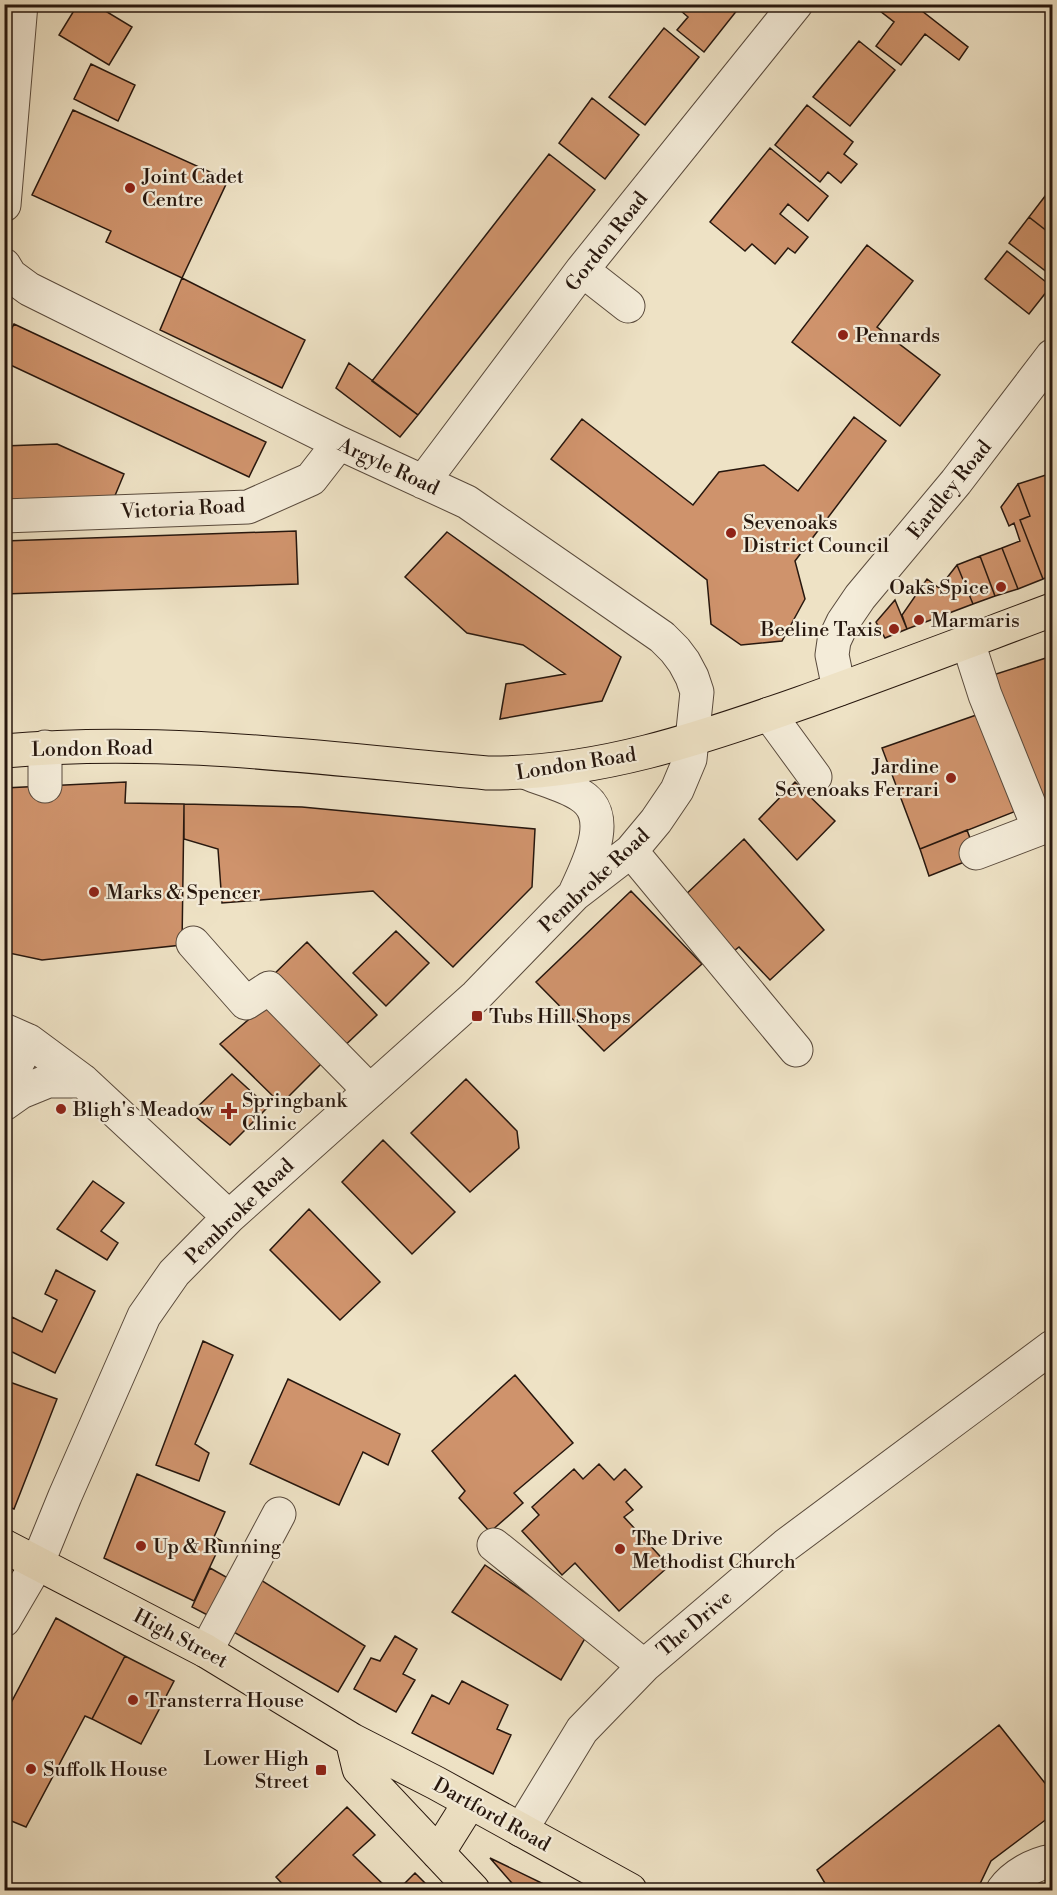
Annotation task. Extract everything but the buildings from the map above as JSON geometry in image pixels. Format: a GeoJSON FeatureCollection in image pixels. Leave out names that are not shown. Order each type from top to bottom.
{"type":"FeatureCollection","features":[{"type":"Feature","properties":{"kind":"main road","name":"London Road"},"geometry":{"type":"LineString","coordinates":[[4,751],[45,747],[161,746],[487,773],[527,774],[603,762],[693,740],[1053,610]]}},
{"type":"Feature","properties":{"kind":"main road","name":"High Street"},"geometry":{"type":"LineString","coordinates":[[4,1546],[206,1651],[352,1740]]}},
{"type":"Feature","properties":{"kind":"main road","name":"Dartford Road"},"geometry":{"type":"LineString","coordinates":[[352,1740],[630,1890]]}},
{"type":"Feature","properties":{"kind":"main road"},"geometry":{"type":"LineString","coordinates":[[352,1740],[359,1769],[473,1890]]}},
{"type":"Feature","properties":{"kind":"main road"},"geometry":{"type":"LineString","coordinates":[[438,1853],[470,1802]]}},
{"type":"Feature","properties":{"kind":"street"},"geometry":{"type":"LineString","coordinates":[[4,205],[21,4]]}},
{"type":"Feature","properties":{"kind":"street","name":"Gordon Road"},"geometry":{"type":"LineString","coordinates":[[423,482],[582,270],[796,4]]}},
{"type":"Feature","properties":{"kind":"street","name":"Argyle Road"},"geometry":{"type":"LineString","coordinates":[[4,265],[10,275],[28,290],[467,502],[662,637],[675,650],[692,677],[696,692],[693,740]]}},
{"type":"Feature","properties":{"kind":"street"},"geometry":{"type":"LineString","coordinates":[[582,270],[628,306]]}},
{"type":"Feature","properties":{"kind":"street","name":"Eardley Road"},"geometry":{"type":"LineString","coordinates":[[839,689],[832,655],[834,641],[843,622],[860,597],[956,482],[1053,356]]}},
{"type":"Feature","properties":{"kind":"street","name":"Victoria Road"},"geometry":{"type":"LineString","coordinates":[[4,516],[248,507],[311,478],[339,442]]}},
{"type":"Feature","properties":{"kind":"street"},"geometry":{"type":"LineString","coordinates":[[968,642],[985,695],[1039,829],[975,853]]}},
{"type":"Feature","properties":{"kind":"street"},"geometry":{"type":"LineString","coordinates":[[769,714],[814,777]]}},
{"type":"Feature","properties":{"kind":"street","name":"Pembroke Road"},"geometry":{"type":"LineString","coordinates":[[4,1620],[38,1562],[144,1316],[174,1273],[229,1216],[476,996],[574,895],[631,851],[656,821],[677,790],[690,759],[693,740]]}},
{"type":"Feature","properties":{"kind":"street"},"geometry":{"type":"LineString","coordinates":[[45,747],[45,786]]}},
{"type":"Feature","properties":{"kind":"street"},"geometry":{"type":"LineString","coordinates":[[527,774],[579,794],[590,802],[597,817],[592,854],[574,895]]}},
{"type":"Feature","properties":{"kind":"street"},"geometry":{"type":"LineString","coordinates":[[631,851],[796,1050]]}},
{"type":"Feature","properties":{"kind":"street"},"geometry":{"type":"LineString","coordinates":[[193,943],[246,1003],[270,988],[369,1091]]}},
{"type":"Feature","properties":{"kind":"street"},"geometry":{"type":"LineString","coordinates":[[4,1088],[17,1036],[83,1081],[229,1216]]}},
{"type":"Feature","properties":{"kind":"street"},"geometry":{"type":"LineString","coordinates":[[4,1104],[21,1092],[48,1081],[83,1081]]}},
{"type":"Feature","properties":{"kind":"street","name":"The Drive"},"geometry":{"type":"LineString","coordinates":[[522,1830],[582,1730],[644,1666],[786,1545],[1053,1347]]}},
{"type":"Feature","properties":{"kind":"street"},"geometry":{"type":"LineString","coordinates":[[206,1651],[279,1514]]}},
{"type":"Feature","properties":{"kind":"street"},"geometry":{"type":"LineString","coordinates":[[494,1545],[644,1666]]}},
{"type":"Feature","properties":{"kind":"street"},"geometry":{"type":"LineString","coordinates":[[1003,1890],[1021,1872],[1053,1861]]}},
{"type":"Feature","properties":{"kind":"place","name":"Joint Cadet Centre"},"geometry":{"type":"Point","coordinates":[130,188]}},
{"type":"Feature","properties":{"kind":"place","name":"Pennards"},"geometry":{"type":"Point","coordinates":[843,335]}},
{"type":"Feature","properties":{"kind":"place","name":"Sevenoaks District Council"},"geometry":{"type":"Point","coordinates":[731,533]}},
{"type":"Feature","properties":{"kind":"place","name":"Oaks Spice"},"geometry":{"type":"Point","coordinates":[1001,587]}},
{"type":"Feature","properties":{"kind":"place","name":"Marmaris"},"geometry":{"type":"Point","coordinates":[919,620]}},
{"type":"Feature","properties":{"kind":"place","name":"Beeline Taxis"},"geometry":{"type":"Point","coordinates":[894,629]}},
{"type":"Feature","properties":{"kind":"place","name":"Jardine Sevenoaks Ferrari"},"geometry":{"type":"Point","coordinates":[951,778]}},
{"type":"Feature","properties":{"kind":"place","name":"Marks & Spencer"},"geometry":{"type":"Point","coordinates":[94,892]}},
{"type":"Feature","properties":{"kind":"place","name":"Tubs Hill Shops"},"geometry":{"type":"Point","coordinates":[477,1016]}},
{"type":"Feature","properties":{"kind":"place","name":"Bligh's Meadow"},"geometry":{"type":"Point","coordinates":[61,1109]}},
{"type":"Feature","properties":{"kind":"place","name":"Springbank Clinic"},"geometry":{"type":"Point","coordinates":[229,1111]}},
{"type":"Feature","properties":{"kind":"place","name":"Up & Running"},"geometry":{"type":"Point","coordinates":[141,1546]}},
{"type":"Feature","properties":{"kind":"place","name":"The Drive Methodist Church"},"geometry":{"type":"Point","coordinates":[620,1549]}},
{"type":"Feature","properties":{"kind":"place","name":"Transterra House"},"geometry":{"type":"Point","coordinates":[133,1700]}},
{"type":"Feature","properties":{"kind":"place","name":"Suffolk House"},"geometry":{"type":"Point","coordinates":[31,1769]}},
{"type":"Feature","properties":{"kind":"place","name":"Lower High Street"},"geometry":{"type":"Point","coordinates":[321,1770]}}]}
